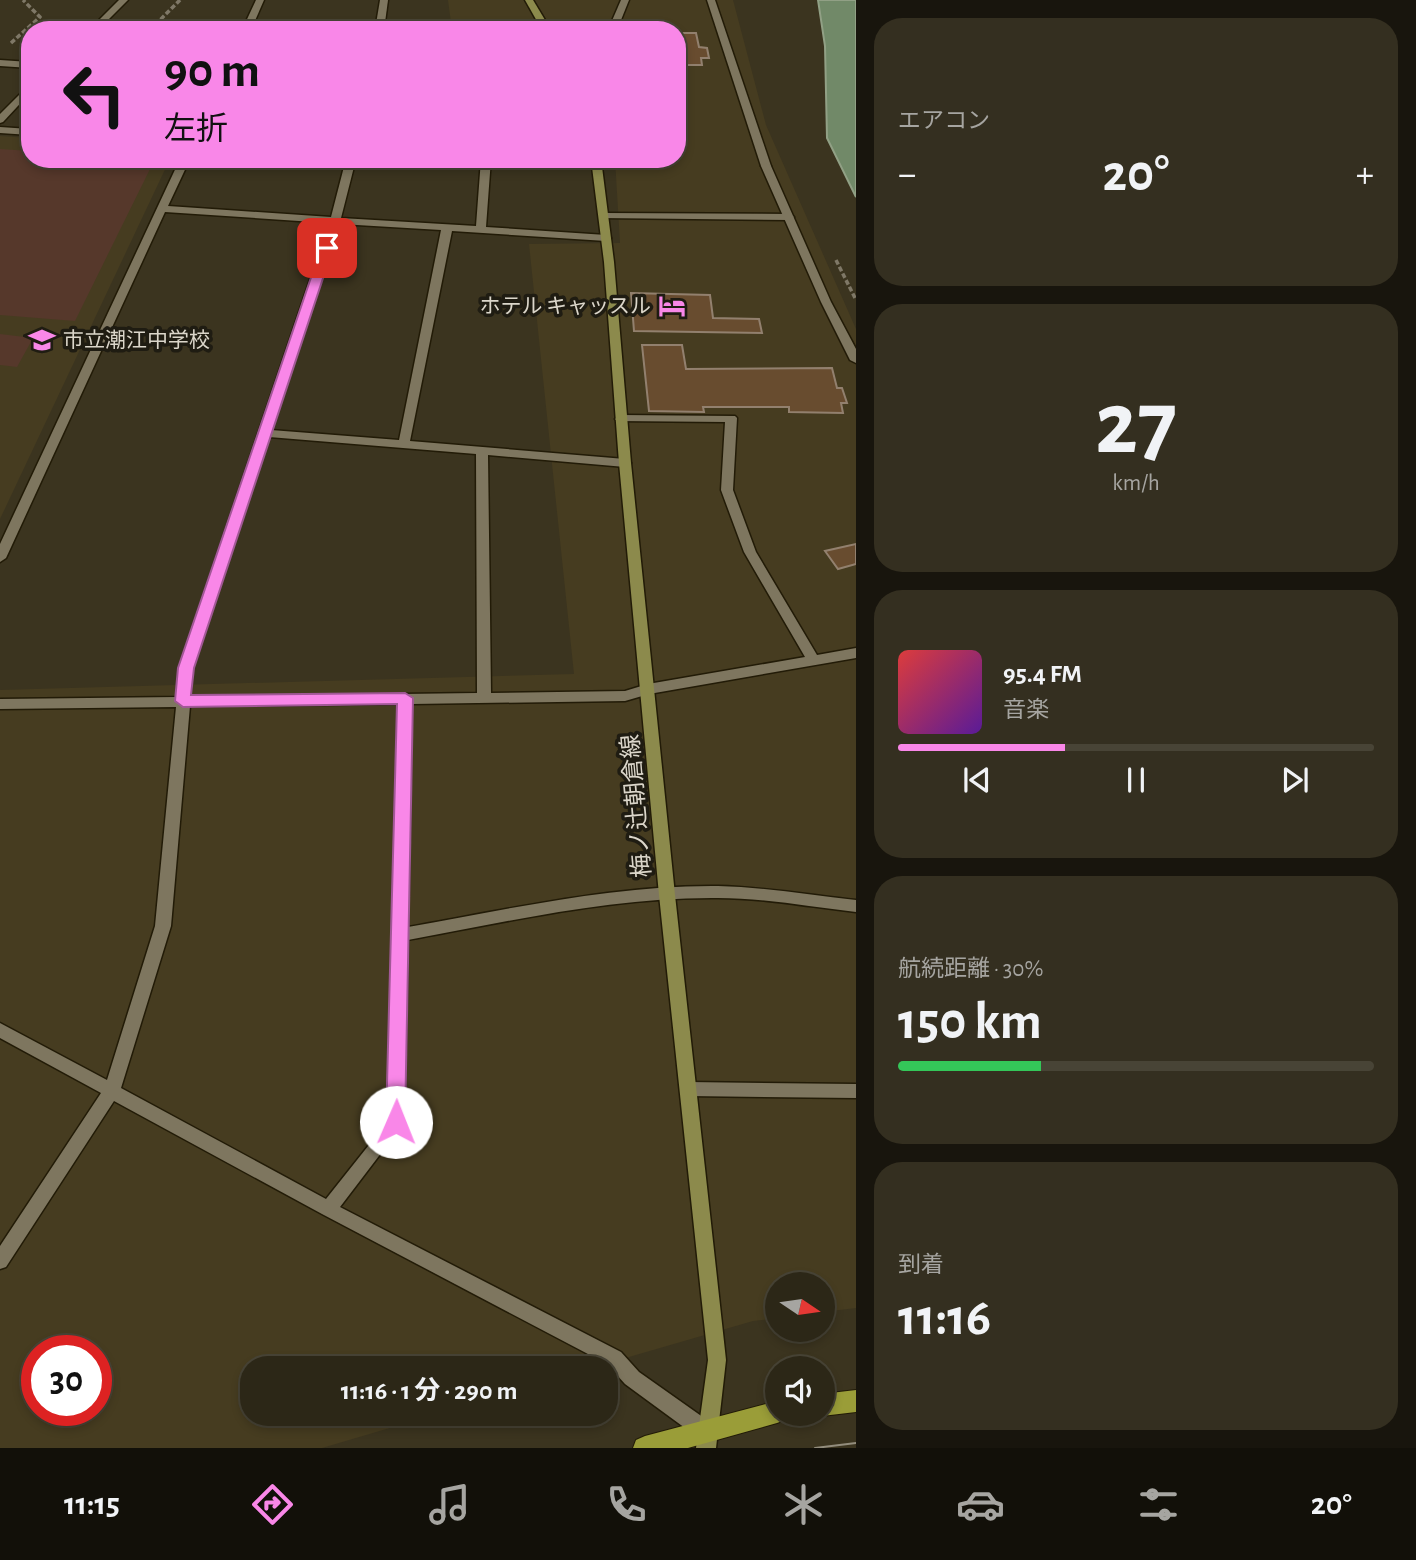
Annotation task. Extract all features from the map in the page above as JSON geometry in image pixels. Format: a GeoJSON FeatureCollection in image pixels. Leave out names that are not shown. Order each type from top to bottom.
{"type":"FeatureCollection","features":[{"type":"Feature","properties":{"kind":"main road"},"geometry":{"type":"LineString","coordinates":[[528,0],[541,21]]}},
{"type":"Feature","properties":{"kind":"main road","name":"梅ノ辻朝倉線"},"geometry":{"type":"LineString","coordinates":[[597,168],[606,238],[667,895],[716,1360],[706,1440]]}},
{"type":"Feature","properties":{"kind":"main road"},"geometry":{"type":"LineString","coordinates":[[835,1403],[856,1401]]}},
{"type":"Feature","properties":{"kind":"main road"},"geometry":{"type":"LineString","coordinates":[[645,1448],[706,1440],[765,1417]]}},
{"type":"Feature","properties":{"kind":"street"},"geometry":{"type":"LineString","coordinates":[[102,21],[124,0]]}},
{"type":"Feature","properties":{"kind":"street"},"geometry":{"type":"LineString","coordinates":[[250,21],[260,0]]}},
{"type":"Feature","properties":{"kind":"street"},"geometry":{"type":"LineString","coordinates":[[380,21],[384,0]]}},
{"type":"Feature","properties":{"kind":"street"},"geometry":{"type":"LineString","coordinates":[[616,21],[625,0]]}},
{"type":"Feature","properties":{"kind":"street"},"geometry":{"type":"LineString","coordinates":[[711,0],[766,166],[856,360]]}},
{"type":"Feature","properties":{"kind":"street"},"geometry":{"type":"LineString","coordinates":[[0,63],[21,64]]}},
{"type":"Feature","properties":{"kind":"street"},"geometry":{"type":"LineString","coordinates":[[0,120],[21,97]]}},
{"type":"Feature","properties":{"kind":"street"},"geometry":{"type":"LineString","coordinates":[[0,130],[21,131]]}},
{"type":"Feature","properties":{"kind":"street"},"geometry":{"type":"LineString","coordinates":[[0,558],[181,168]]}},
{"type":"Feature","properties":{"kind":"street"},"geometry":{"type":"LineString","coordinates":[[0,1261],[113,1090],[163,926],[186,668],[335,222],[349,168]]}},
{"type":"Feature","properties":{"kind":"street"},"geometry":{"type":"LineString","coordinates":[[481,231],[485,168]]}},
{"type":"Feature","properties":{"kind":"street"},"geometry":{"type":"LineString","coordinates":[[162,209],[606,238]]}},
{"type":"Feature","properties":{"kind":"street"},"geometry":{"type":"LineString","coordinates":[[603,216],[789,217]]}},
{"type":"Feature","properties":{"kind":"street"},"geometry":{"type":"LineString","coordinates":[[404,444],[447,228]]}},
{"type":"Feature","properties":{"kind":"street"},"geometry":{"type":"LineString","coordinates":[[621,419],[732,418],[727,489],[750,552],[814,661]]}},
{"type":"Feature","properties":{"kind":"street"},"geometry":{"type":"LineString","coordinates":[[266,433],[625,463]]}},
{"type":"Feature","properties":{"kind":"street"},"geometry":{"type":"LineString","coordinates":[[482,451],[484,697]]}},
{"type":"Feature","properties":{"kind":"street"},"geometry":{"type":"LineString","coordinates":[[0,704],[625,696],[648,689],[856,653]]}},
{"type":"Feature","properties":{"kind":"street"},"geometry":{"type":"LineString","coordinates":[[328,1209],[396,1122],[405,698]]}},
{"type":"Feature","properties":{"kind":"street"},"geometry":{"type":"LineString","coordinates":[[400,935],[569,905],[667,895],[718,892],[856,906]]}},
{"type":"Feature","properties":{"kind":"street"},"geometry":{"type":"LineString","coordinates":[[0,1030],[328,1209],[614,1358],[632,1378],[706,1440]]}},
{"type":"Feature","properties":{"kind":"street"},"geometry":{"type":"LineString","coordinates":[[688,1089],[856,1091]]}},
{"type":"Feature","properties":{"kind":"path"},"geometry":{"type":"LineString","coordinates":[[23,0],[40,17],[36,21]]}},
{"type":"Feature","properties":{"kind":"path"},"geometry":{"type":"LineString","coordinates":[[159,21],[180,0]]}},
{"type":"Feature","properties":{"kind":"path"},"geometry":{"type":"LineString","coordinates":[[10,44],[21,34]]}},
{"type":"Feature","properties":{"kind":"shaded area"},"geometry":{"type":"Polygon","coordinates":[[[448,0],[733,0],[766,125],[856,329],[856,1308],[835,1311],[835,1272],[765,1272],[765,1320],[618,1360],[618,1356],[240,1356],[240,1426],[396,1426],[322,1448],[0,1448],[0,690],[574,674],[529,244],[620,243],[616,168],[686,168],[686,21],[451,21],[448,0]]]}},
{"type":"Feature","properties":{"kind":"shaded area"},"geometry":{"type":"Polygon","coordinates":[[[818,0],[856,0],[856,197],[827,138],[825,46],[818,0]]]}},
{"type":"Feature","properties":{"kind":"shaded area","name":"市立潮江中学校"},"geometry":{"type":"Polygon","coordinates":[[[0,136],[21,137],[21,168],[166,168],[0,519],[0,136]]]}},
{"type":"Feature","properties":{"kind":"shaded area"},"geometry":{"type":"Polygon","coordinates":[[[0,149],[21,150],[21,168],[150,169],[75,321],[0,315],[0,149]]]}},
{"type":"Feature","properties":{"kind":"shaded area"},"geometry":{"type":"Polygon","coordinates":[[[0,334],[33,338],[17,367],[0,365],[0,334]]]}},
{"type":"Feature","properties":{"kind":"building"},"geometry":{"type":"Polygon","coordinates":[[[686,33],[696,33],[699,47],[707,48],[709,58],[701,58],[702,65],[686,65],[686,33]]]}},
{"type":"Feature","properties":{"kind":"building","name":"ホテル キャッスル"},"geometry":{"type":"Polygon","coordinates":[[[631,293],[710,295],[713,318],[759,319],[762,333],[634,331],[631,293]]]}},
{"type":"Feature","properties":{"kind":"building"},"geometry":{"type":"Polygon","coordinates":[[[642,345],[682,345],[686,369],[832,368],[837,388],[842,388],[847,403],[841,403],[843,413],[789,412],[789,407],[703,407],[704,412],[649,411],[642,345]]]}},
{"type":"Feature","properties":{"kind":"building"},"geometry":{"type":"Polygon","coordinates":[[[856,544],[856,564],[838,569],[825,551],[856,544]]]}},
{"type":"Feature","properties":{"kind":"tram line"},"geometry":{"type":"LineString","coordinates":[[815,1448],[856,1443]]}},
{"type":"Feature","properties":{"kind":"place","name":"ホテル キャッスル"},"geometry":{"type":"Point","coordinates":[672,306]}},
{"type":"Feature","properties":{"kind":"place","name":"市立潮江中学校"},"geometry":{"type":"Point","coordinates":[42,340]}},
{"type":"Feature","properties":{"kind":"route"},"geometry":{"type":"LineString","coordinates":[[327,248],[186,668],[183,701],[405,698],[396,1122]]}}]}
